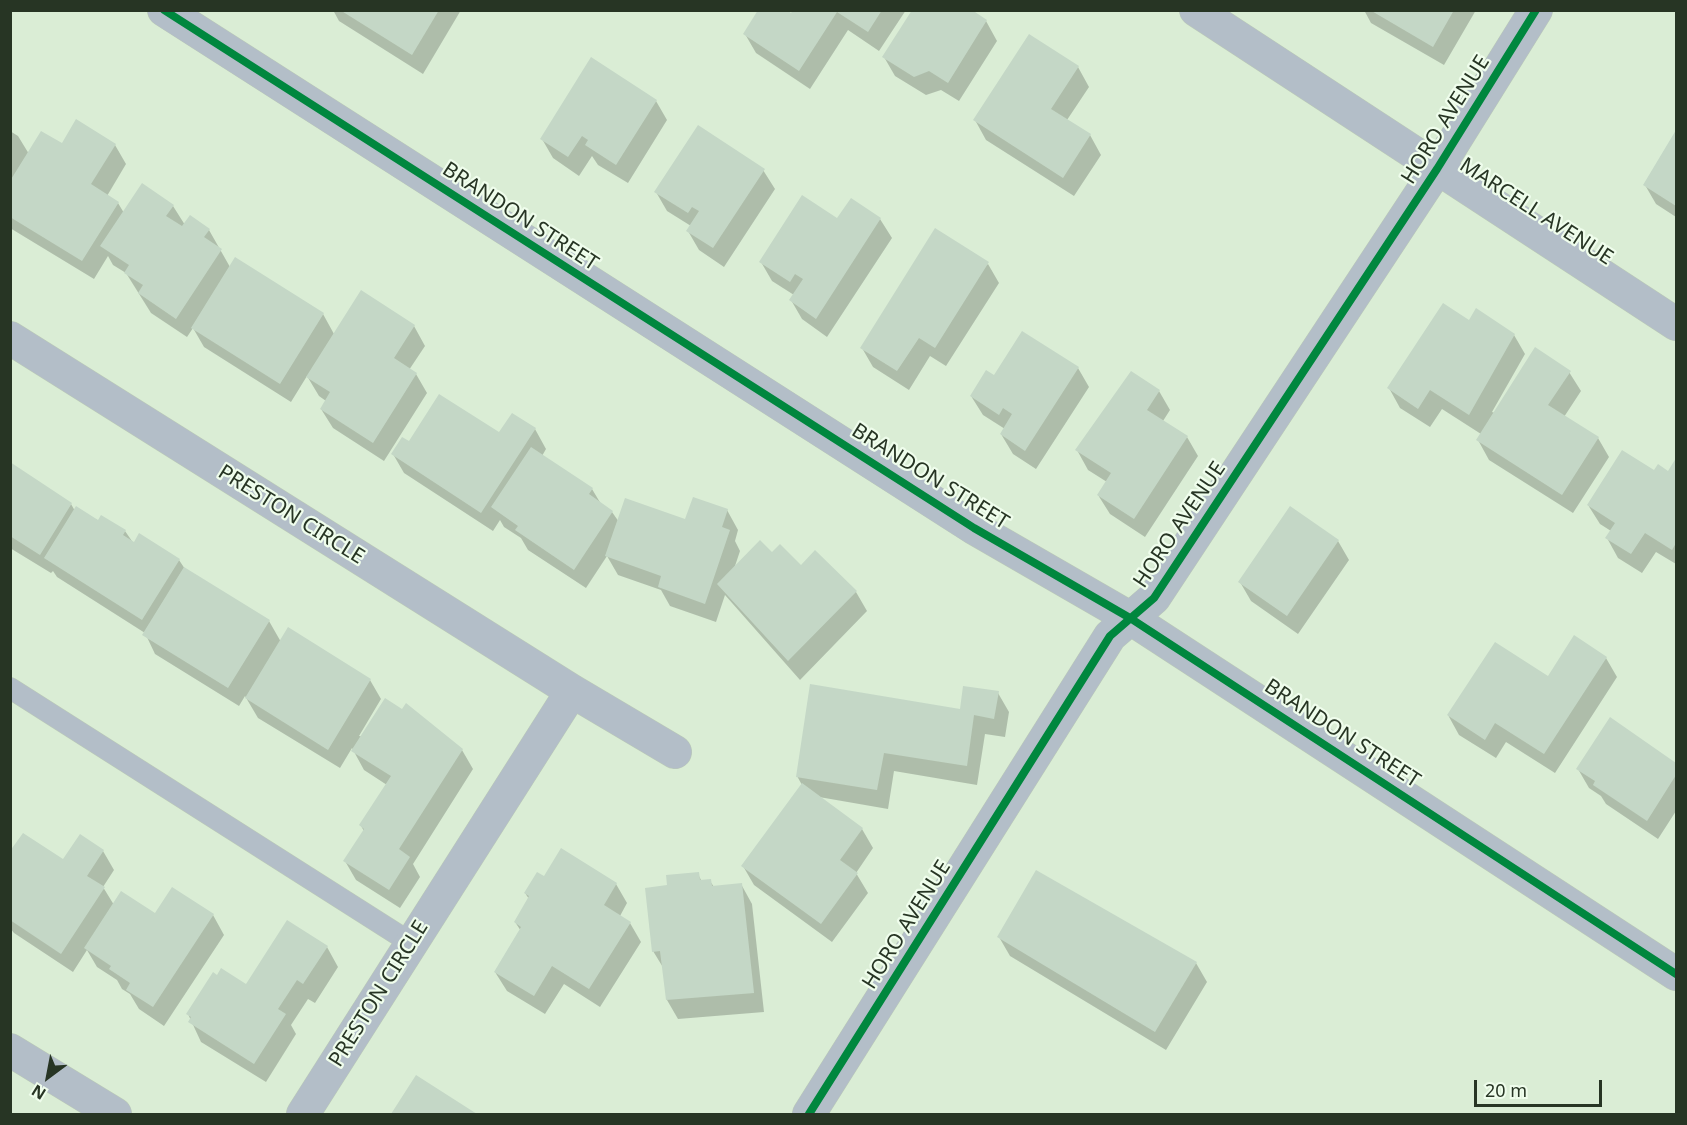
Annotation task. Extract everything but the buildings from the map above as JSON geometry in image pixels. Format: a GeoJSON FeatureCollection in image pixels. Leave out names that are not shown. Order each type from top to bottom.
{"type":"FeatureCollection","features":[{"type":"Feature","properties":{"kind":"street","name":"BRANDON STREET"},"geometry":{"type":"LineString","coordinates":[[164,10],[974,528],[1130,618],[1677,974]]}},
{"type":"Feature","properties":{"kind":"street","name":"MARCELL AVENUE"},"geometry":{"type":"LineString","coordinates":[[1196,10],[1677,324]]}},
{"type":"Feature","properties":{"kind":"street","name":"HORO AVENUE"},"geometry":{"type":"LineString","coordinates":[[809,1114],[1110,636],[1154,598],[1437,169],[1536,10]]}},
{"type":"Feature","properties":{"kind":"street","name":"PRESTON CIRCLE"},"geometry":{"type":"LineString","coordinates":[[10,338],[572,691],[675,752]]}},
{"type":"Feature","properties":{"kind":"street","name":"PRESTON CIRCLE"},"geometry":{"type":"LineString","coordinates":[[303,1114],[572,691]]}},
{"type":"Feature","properties":{"kind":"street"},"geometry":{"type":"LineString","coordinates":[[10,1050],[114,1114]]}},
{"type":"Feature","properties":{"kind":"lane"},"geometry":{"type":"LineString","coordinates":[[10,688],[411,943]]}},
{"type":"Feature","properties":{"kind":"cycle path"},"geometry":{"type":"LineString","coordinates":[[164,10],[974,528],[1130,618],[1676,974]]}},
{"type":"Feature","properties":{"kind":"cycle path"},"geometry":{"type":"LineString","coordinates":[[809,1114],[1110,636],[1154,598],[1437,169],[1536,10]]}}]}
